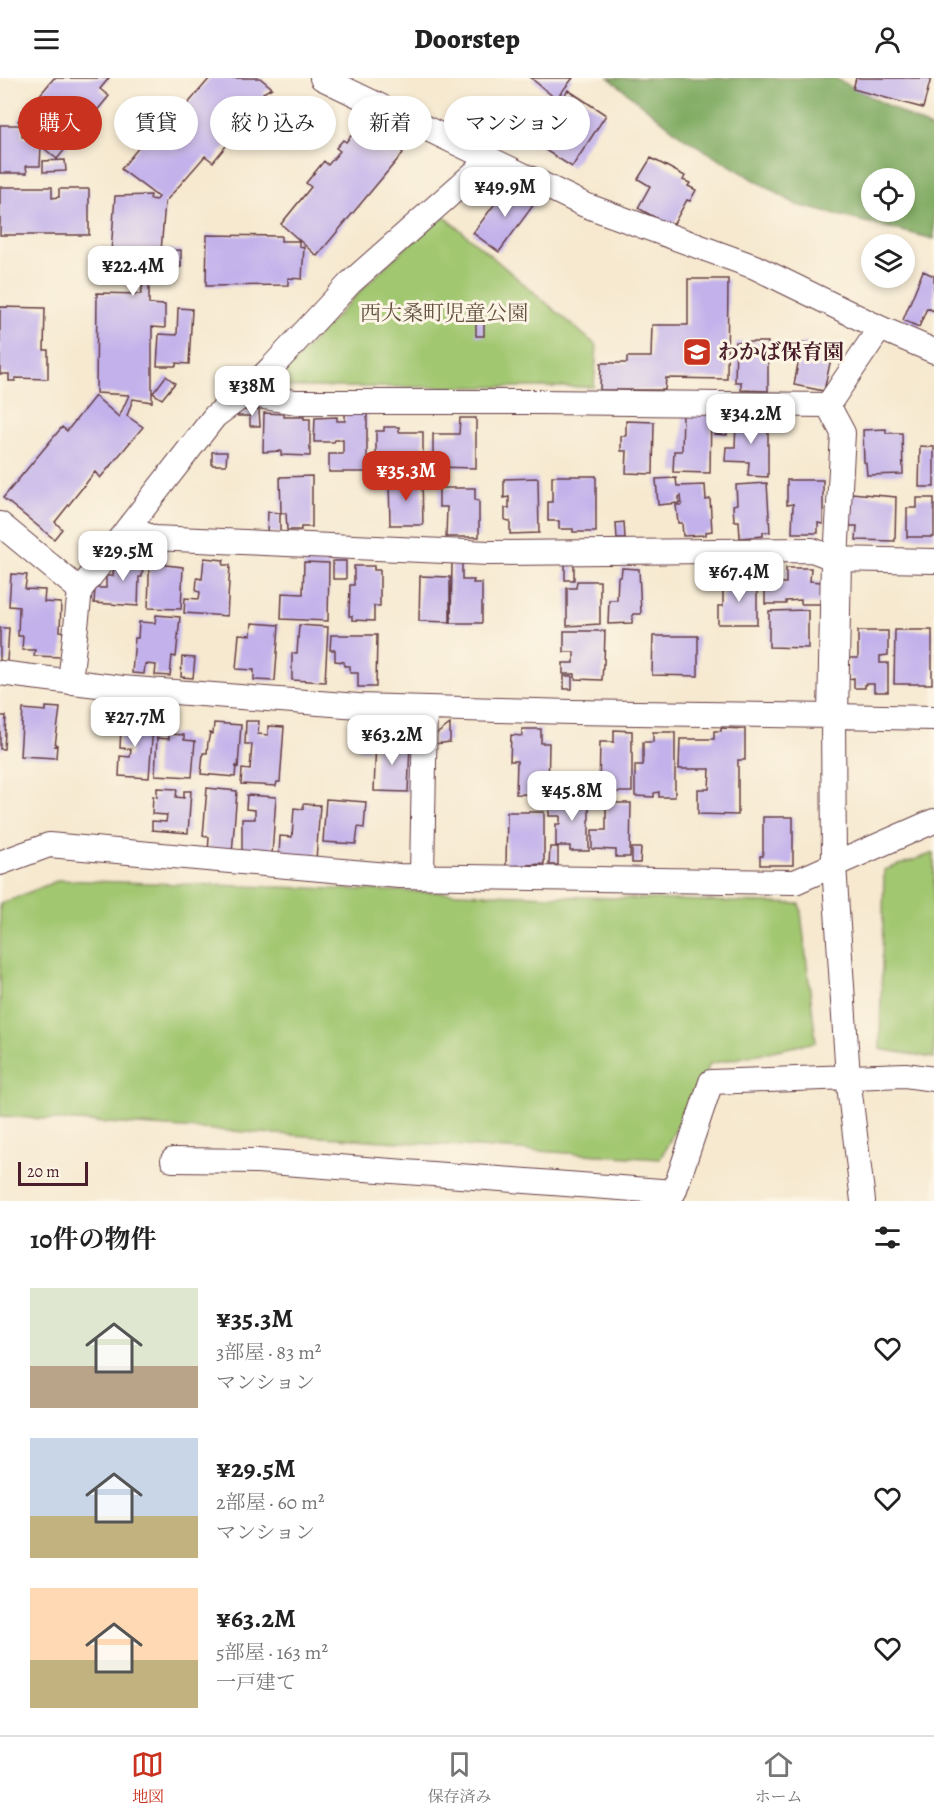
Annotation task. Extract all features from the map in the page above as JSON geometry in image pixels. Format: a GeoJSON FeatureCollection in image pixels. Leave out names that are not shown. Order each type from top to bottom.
{"type":"FeatureCollection","features":[{"type":"Feature","properties":{"kind":"street"},"geometry":{"type":"LineString","coordinates":[[322,78],[585,205],[755,267],[880,328],[934,351]]}},
{"type":"Feature","properties":{"kind":"street"},"geometry":{"type":"LineString","coordinates":[[70,682],[80,590],[215,416],[245,393],[272,367],[350,283],[490,159]]}},
{"type":"Feature","properties":{"kind":"street"},"geometry":{"type":"LineString","coordinates":[[828,405],[880,328]]}},
{"type":"Feature","properties":{"kind":"street"},"geometry":{"type":"LineString","coordinates":[[245,393],[296,402],[828,405]]}},
{"type":"Feature","properties":{"kind":"street"},"geometry":{"type":"LineString","coordinates":[[828,405],[843,433],[836,559],[833,716],[834,864],[850,1088],[863,1201]]}},
{"type":"Feature","properties":{"kind":"street"},"geometry":{"type":"LineString","coordinates":[[0,524],[80,590]]}},
{"type":"Feature","properties":{"kind":"street"},"geometry":{"type":"LineString","coordinates":[[128,528],[154,537],[489,553],[812,550],[836,559],[934,561]]}},
{"type":"Feature","properties":{"kind":"street"},"geometry":{"type":"LineString","coordinates":[[0,673],[122,688],[425,708],[934,718]]}},
{"type":"Feature","properties":{"kind":"street"},"geometry":{"type":"LineString","coordinates":[[422,876],[425,708]]}},
{"type":"Feature","properties":{"kind":"street"},"geometry":{"type":"LineString","coordinates":[[0,863],[49,844],[399,876],[795,882],[934,821]]}},
{"type":"Feature","properties":{"kind":"street"},"geometry":{"type":"LineString","coordinates":[[173,1160],[257,1161],[674,1192],[711,1082],[850,1088],[904,1075],[934,1079]]}},
{"type":"Feature","properties":{"kind":"green space"},"geometry":{"type":"Polygon","coordinates":[[[609,78],[835,78],[934,130],[934,239],[866,222],[915,222],[915,168],[861,168],[861,221],[797,205],[684,138],[609,78]]]}},
{"type":"Feature","properties":{"kind":"green space","name":"西大桑町児童公園"},"geometry":{"type":"Polygon","coordinates":[[[444,216],[597,346],[594,387],[288,387],[282,375],[380,272],[444,216]]]}},
{"type":"Feature","properties":{"kind":"green space"},"geometry":{"type":"Polygon","coordinates":[[[934,853],[934,1058],[880,1049],[884,870],[934,853]]]}},
{"type":"Feature","properties":{"kind":"green space"},"geometry":{"type":"Polygon","coordinates":[[[59,880],[800,904],[816,1042],[710,1064],[660,1159],[0,1116],[0,904],[59,880]]]}},
{"type":"Feature","properties":{"kind":"building"},"geometry":{"type":"Polygon","coordinates":[[[54,78],[109,78],[100,89],[109,96],[102,104],[102,96],[39,96],[54,78]]]}},
{"type":"Feature","properties":{"kind":"building"},"geometry":{"type":"Polygon","coordinates":[[[210,78],[260,78],[272,88],[263,93],[265,96],[210,96],[210,150],[223,150],[213,162],[205,156],[165,202],[161,251],[181,250],[181,267],[159,267],[159,284],[149,283],[149,304],[165,305],[165,328],[152,327],[152,402],[133,399],[127,416],[143,427],[100,478],[95,472],[55,522],[62,529],[54,539],[3,498],[62,427],[67,431],[95,396],[119,417],[129,395],[96,393],[97,293],[141,294],[143,284],[109,282],[115,196],[151,195],[150,199],[156,200],[158,197],[121,169],[137,150],[198,150],[198,96],[194,96],[210,78]]]}},
{"type":"Feature","properties":{"kind":"building"},"geometry":{"type":"Polygon","coordinates":[[[531,78],[573,78],[558,96],[552,96],[531,78]]]}},
{"type":"Feature","properties":{"kind":"building"},"geometry":{"type":"Polygon","coordinates":[[[856,78],[931,78],[923,108],[853,89],[856,78]]]}},
{"type":"Feature","properties":{"kind":"building"},"geometry":{"type":"Polygon","coordinates":[[[568,90],[577,96],[564,96],[568,90]]]}},
{"type":"Feature","properties":{"kind":"building"},"geometry":{"type":"Polygon","coordinates":[[[590,104],[606,115],[590,139],[590,104]]]}},
{"type":"Feature","properties":{"kind":"building"},"geometry":{"type":"Polygon","coordinates":[[[0,125],[18,125],[18,150],[41,150],[40,166],[26,166],[27,173],[0,173],[0,125]]]}},
{"type":"Feature","properties":{"kind":"building"},"geometry":{"type":"Polygon","coordinates":[[[343,140],[346,142],[348,140],[348,150],[399,150],[403,153],[317,256],[281,224],[311,187],[306,183],[324,161],[328,165],[340,151],[336,148],[343,140]]]}},
{"type":"Feature","properties":{"kind":"building"},"geometry":{"type":"Polygon","coordinates":[[[46,150],[64,150],[57,159],[46,150]]]}},
{"type":"Feature","properties":{"kind":"building"},"geometry":{"type":"Polygon","coordinates":[[[545,150],[583,150],[572,167],[545,150]]]}},
{"type":"Feature","properties":{"kind":"building"},"geometry":{"type":"Polygon","coordinates":[[[651,158],[685,176],[683,180],[690,183],[688,186],[696,190],[690,201],[687,200],[672,227],[638,208],[650,186],[638,179],[651,158]]]}},
{"type":"Feature","properties":{"kind":"building"},"geometry":{"type":"Polygon","coordinates":[[[65,160],[66,171],[43,172],[43,161],[65,160]]]}},
{"type":"Feature","properties":{"kind":"building"},"geometry":{"type":"Polygon","coordinates":[[[516,185],[537,200],[499,252],[473,233],[502,194],[507,197],[516,185]]]}},
{"type":"Feature","properties":{"kind":"building"},"geometry":{"type":"Polygon","coordinates":[[[0,187],[52,187],[52,198],[59,197],[59,189],[89,189],[89,235],[0,235],[0,187]]]}},
{"type":"Feature","properties":{"kind":"building"},"geometry":{"type":"Polygon","coordinates":[[[207,235],[281,236],[281,241],[299,241],[299,246],[304,247],[302,279],[288,278],[288,285],[206,286],[207,235]]]}},
{"type":"Feature","properties":{"kind":"building"},"geometry":{"type":"Polygon","coordinates":[[[923,271],[934,276],[934,311],[927,308],[919,327],[903,320],[923,271]]]}},
{"type":"Feature","properties":{"kind":"building"},"geometry":{"type":"Polygon","coordinates":[[[688,279],[728,279],[727,379],[666,378],[665,390],[600,390],[601,363],[627,363],[627,357],[651,357],[652,325],[688,325],[688,279]]]}},
{"type":"Feature","properties":{"kind":"building"},"geometry":{"type":"Polygon","coordinates":[[[0,307],[45,308],[44,350],[48,350],[48,379],[15,378],[15,381],[9,381],[9,374],[0,374],[0,307]]]}},
{"type":"Feature","properties":{"kind":"building"},"geometry":{"type":"Polygon","coordinates":[[[178,308],[192,309],[189,364],[176,363],[176,366],[157,366],[159,334],[177,335],[178,308]]]}},
{"type":"Feature","properties":{"kind":"building"},"geometry":{"type":"Polygon","coordinates":[[[476,315],[484,316],[484,336],[476,336],[476,315]]]}},
{"type":"Feature","properties":{"kind":"building"},"geometry":{"type":"Polygon","coordinates":[[[736,342],[768,342],[768,391],[741,390],[741,382],[735,382],[736,342]]]}},
{"type":"Feature","properties":{"kind":"building"},"geometry":{"type":"Polygon","coordinates":[[[802,342],[833,349],[824,391],[794,385],[802,342]]]}},
{"type":"Feature","properties":{"kind":"building"},"geometry":{"type":"Polygon","coordinates":[[[166,376],[175,383],[162,399],[153,393],[166,376]]]}},
{"type":"Feature","properties":{"kind":"building"},"geometry":{"type":"Polygon","coordinates":[[[242,410],[259,410],[260,426],[250,426],[250,416],[237,416],[242,410]]]}},
{"type":"Feature","properties":{"kind":"building"},"geometry":{"type":"Polygon","coordinates":[[[264,413],[310,419],[310,456],[281,455],[281,451],[263,452],[264,413]]]}},
{"type":"Feature","properties":{"kind":"building"},"geometry":{"type":"Polygon","coordinates":[[[345,413],[367,413],[367,472],[329,472],[329,454],[343,454],[343,440],[314,442],[315,418],[337,417],[337,421],[345,421],[345,413]]]}},
{"type":"Feature","properties":{"kind":"building"},"geometry":{"type":"Polygon","coordinates":[[[715,413],[727,414],[727,435],[714,434],[715,413]]]}},
{"type":"Feature","properties":{"kind":"building"},"geometry":{"type":"Polygon","coordinates":[[[683,414],[711,414],[710,473],[673,472],[674,451],[682,451],[683,414]]]}},
{"type":"Feature","properties":{"kind":"building"},"geometry":{"type":"Polygon","coordinates":[[[740,414],[763,415],[762,424],[768,424],[768,477],[748,476],[749,462],[725,461],[726,447],[735,447],[736,423],[739,423],[740,414]]]}},
{"type":"Feature","properties":{"kind":"building"},"geometry":{"type":"Polygon","coordinates":[[[460,418],[476,418],[476,468],[433,467],[433,434],[459,434],[460,418]]]}},
{"type":"Feature","properties":{"kind":"building"},"geometry":{"type":"Polygon","coordinates":[[[626,421],[654,422],[653,474],[626,473],[627,451],[621,451],[621,436],[626,436],[626,421]]]}},
{"type":"Feature","properties":{"kind":"building"},"geometry":{"type":"Polygon","coordinates":[[[384,427],[399,427],[399,432],[423,432],[423,469],[383,466],[383,468],[376,468],[376,431],[384,431],[384,427]]]}},
{"type":"Feature","properties":{"kind":"building"},"geometry":{"type":"Polygon","coordinates":[[[886,429],[886,433],[902,433],[903,474],[867,475],[864,462],[863,430],[886,429]]]}},
{"type":"Feature","properties":{"kind":"building"},"geometry":{"type":"Polygon","coordinates":[[[920,446],[934,447],[934,487],[919,487],[920,446]]]}},
{"type":"Feature","properties":{"kind":"building"},"geometry":{"type":"Polygon","coordinates":[[[212,452],[227,452],[226,465],[212,465],[212,452]]]}},
{"type":"Feature","properties":{"kind":"building"},"geometry":{"type":"Polygon","coordinates":[[[312,476],[312,527],[287,530],[286,513],[281,513],[280,477],[312,476]]]}},
{"type":"Feature","properties":{"kind":"building"},"geometry":{"type":"Polygon","coordinates":[[[552,476],[596,476],[596,532],[573,532],[573,529],[559,529],[559,521],[548,521],[548,502],[552,502],[552,476]]]}},
{"type":"Feature","properties":{"kind":"building"},"geometry":{"type":"Polygon","coordinates":[[[389,478],[422,478],[423,525],[390,525],[389,478]]]}},
{"type":"Feature","properties":{"kind":"building"},"geometry":{"type":"Polygon","coordinates":[[[538,478],[539,533],[510,534],[510,521],[505,520],[505,508],[509,508],[509,497],[504,498],[504,479],[538,478]]]}},
{"type":"Feature","properties":{"kind":"building"},"geometry":{"type":"Polygon","coordinates":[[[676,478],[677,486],[705,485],[706,500],[710,499],[712,531],[706,532],[706,535],[683,536],[682,523],[678,523],[676,505],[682,505],[681,496],[679,503],[658,505],[656,479],[676,478]]]}},
{"type":"Feature","properties":{"kind":"building"},"geometry":{"type":"Polygon","coordinates":[[[787,480],[823,480],[823,524],[818,523],[818,533],[792,533],[793,504],[787,505],[787,480]]]}},
{"type":"Feature","properties":{"kind":"building"},"geometry":{"type":"Polygon","coordinates":[[[767,483],[770,532],[763,532],[763,536],[740,538],[739,521],[734,521],[733,505],[737,504],[736,485],[767,483]]]}},
{"type":"Feature","properties":{"kind":"building"},"geometry":{"type":"Polygon","coordinates":[[[439,488],[475,488],[475,500],[479,501],[479,537],[446,537],[447,507],[439,507],[439,488]]]}},
{"type":"Feature","properties":{"kind":"building"},"geometry":{"type":"Polygon","coordinates":[[[851,493],[896,497],[895,541],[856,540],[857,526],[850,526],[851,493]]]}},
{"type":"Feature","properties":{"kind":"building"},"geometry":{"type":"Polygon","coordinates":[[[917,498],[934,498],[934,537],[907,537],[907,508],[917,508],[917,498]]]}},
{"type":"Feature","properties":{"kind":"building"},"geometry":{"type":"Polygon","coordinates":[[[268,512],[280,513],[280,533],[267,532],[268,512]]]}},
{"type":"Feature","properties":{"kind":"building"},"geometry":{"type":"Polygon","coordinates":[[[624,522],[625,539],[617,539],[616,523],[624,522]]]}},
{"type":"Feature","properties":{"kind":"building"},"geometry":{"type":"Polygon","coordinates":[[[150,547],[167,548],[166,565],[183,567],[181,609],[148,608],[150,547]]]}},
{"type":"Feature","properties":{"kind":"building"},"geometry":{"type":"Polygon","coordinates":[[[124,550],[144,551],[142,577],[139,577],[138,606],[94,603],[95,588],[106,588],[106,576],[113,576],[114,563],[124,564],[124,550]]]}},
{"type":"Feature","properties":{"kind":"building"},"geometry":{"type":"Polygon","coordinates":[[[204,558],[224,560],[223,565],[230,565],[227,616],[184,613],[185,598],[199,599],[200,592],[196,591],[197,578],[202,579],[204,558]]]}},
{"type":"Feature","properties":{"kind":"building"},"geometry":{"type":"Polygon","coordinates":[[[333,561],[346,561],[346,579],[333,579],[333,561]]]}},
{"type":"Feature","properties":{"kind":"building"},"geometry":{"type":"Polygon","coordinates":[[[452,561],[462,561],[462,580],[482,583],[482,623],[451,623],[452,561]]]}},
{"type":"Feature","properties":{"kind":"building"},"geometry":{"type":"Polygon","coordinates":[[[304,562],[329,563],[328,621],[281,619],[282,593],[303,594],[304,562]]]}},
{"type":"Feature","properties":{"kind":"building"},"geometry":{"type":"Polygon","coordinates":[[[565,562],[574,562],[574,580],[565,580],[565,562]]]}},
{"type":"Feature","properties":{"kind":"building"},"geometry":{"type":"Polygon","coordinates":[[[354,566],[374,566],[374,570],[380,570],[380,606],[374,606],[374,621],[352,620],[352,616],[349,616],[350,585],[354,585],[354,566]]]}},
{"type":"Feature","properties":{"kind":"building"},"geometry":{"type":"Polygon","coordinates":[[[622,568],[639,569],[641,614],[633,614],[632,623],[608,624],[609,600],[617,600],[618,577],[621,577],[622,568]]]}},
{"type":"Feature","properties":{"kind":"building"},"geometry":{"type":"Polygon","coordinates":[[[786,568],[811,568],[810,581],[821,582],[821,604],[801,604],[801,600],[786,601],[786,604],[765,604],[765,583],[786,583],[786,568]]]}},
{"type":"Feature","properties":{"kind":"building"},"geometry":{"type":"Polygon","coordinates":[[[11,574],[27,575],[25,589],[45,590],[44,602],[61,603],[62,657],[34,656],[35,650],[22,650],[23,636],[18,636],[19,607],[9,606],[11,574]]]}},
{"type":"Feature","properties":{"kind":"building"},"geometry":{"type":"Polygon","coordinates":[[[420,576],[450,577],[450,622],[419,621],[420,576]]]}},
{"type":"Feature","properties":{"kind":"building"},"geometry":{"type":"Polygon","coordinates":[[[727,580],[757,581],[757,624],[718,624],[718,606],[723,606],[723,588],[727,588],[727,580]]]}},
{"type":"Feature","properties":{"kind":"building"},"geometry":{"type":"Polygon","coordinates":[[[577,581],[600,581],[600,624],[567,626],[567,588],[576,588],[577,581]]]}},
{"type":"Feature","properties":{"kind":"building"},"geometry":{"type":"Polygon","coordinates":[[[808,610],[808,648],[769,647],[769,611],[808,610]]]}},
{"type":"Feature","properties":{"kind":"building"},"geometry":{"type":"Polygon","coordinates":[[[156,615],[180,617],[176,657],[172,656],[170,676],[155,675],[156,665],[145,664],[144,674],[132,673],[139,622],[155,623],[156,615]]]}},
{"type":"Feature","properties":{"kind":"building"},"geometry":{"type":"Polygon","coordinates":[[[252,623],[279,625],[275,681],[254,680],[254,670],[236,669],[239,634],[251,635],[252,623]]]}},
{"type":"Feature","properties":{"kind":"building"},"geometry":{"type":"Polygon","coordinates":[[[299,625],[328,627],[325,682],[292,680],[292,653],[297,653],[299,625]]]}},
{"type":"Feature","properties":{"kind":"building"},"geometry":{"type":"Polygon","coordinates":[[[0,628],[9,628],[7,662],[0,661],[0,628]]]}},
{"type":"Feature","properties":{"kind":"building"},"geometry":{"type":"Polygon","coordinates":[[[895,630],[932,630],[932,684],[894,684],[895,630]]]}},
{"type":"Feature","properties":{"kind":"building"},"geometry":{"type":"Polygon","coordinates":[[[564,631],[605,631],[602,680],[575,679],[575,674],[563,674],[563,663],[574,663],[574,652],[564,652],[564,631]]]}},
{"type":"Feature","properties":{"kind":"building"},"geometry":{"type":"Polygon","coordinates":[[[858,631],[888,631],[888,655],[880,656],[880,663],[888,663],[888,692],[874,692],[874,684],[865,684],[865,688],[854,688],[854,678],[849,679],[849,658],[858,658],[858,631]]]}},
{"type":"Feature","properties":{"kind":"building"},"geometry":{"type":"Polygon","coordinates":[[[331,635],[377,635],[376,687],[358,687],[358,673],[350,673],[350,666],[344,666],[344,662],[335,661],[335,650],[330,650],[331,635]]]}},
{"type":"Feature","properties":{"kind":"building"},"geometry":{"type":"Polygon","coordinates":[[[653,636],[698,636],[698,676],[652,675],[653,636]]]}},
{"type":"Feature","properties":{"kind":"building"},"geometry":{"type":"Polygon","coordinates":[[[182,657],[195,658],[193,678],[181,677],[182,657]]]}},
{"type":"Feature","properties":{"kind":"building"},"geometry":{"type":"Polygon","coordinates":[[[564,676],[572,676],[572,689],[564,689],[564,676]]]}},
{"type":"Feature","properties":{"kind":"building"},"geometry":{"type":"Polygon","coordinates":[[[46,707],[60,708],[55,746],[57,745],[56,758],[20,756],[23,709],[46,711],[46,707]]]}},
{"type":"Feature","properties":{"kind":"building"},"geometry":{"type":"Polygon","coordinates":[[[116,709],[126,710],[124,729],[135,730],[136,725],[153,726],[149,778],[119,776],[120,756],[130,757],[131,749],[120,748],[121,728],[114,727],[116,709]]]}},
{"type":"Feature","properties":{"kind":"building"},"geometry":{"type":"Polygon","coordinates":[[[0,716],[6,716],[4,749],[0,749],[0,716]]]}},
{"type":"Feature","properties":{"kind":"building"},"geometry":{"type":"Polygon","coordinates":[[[246,721],[259,721],[258,734],[268,735],[268,726],[284,727],[280,782],[277,782],[276,786],[241,784],[242,769],[250,770],[252,744],[245,744],[246,721]]]}},
{"type":"Feature","properties":{"kind":"building"},"geometry":{"type":"Polygon","coordinates":[[[214,723],[241,725],[238,767],[236,766],[235,777],[201,774],[203,753],[207,753],[214,723]]]}},
{"type":"Feature","properties":{"kind":"building"},"geometry":{"type":"Polygon","coordinates":[[[450,724],[450,742],[435,744],[434,736],[450,724]]]}},
{"type":"Feature","properties":{"kind":"building"},"geometry":{"type":"Polygon","coordinates":[[[360,728],[370,729],[369,750],[358,750],[360,728]]]}},
{"type":"Feature","properties":{"kind":"building"},"geometry":{"type":"Polygon","coordinates":[[[721,728],[745,729],[745,760],[738,760],[738,815],[698,814],[698,789],[709,789],[710,769],[679,769],[680,739],[714,739],[714,731],[721,731],[721,728]]]}},
{"type":"Feature","properties":{"kind":"building"},"geometry":{"type":"Polygon","coordinates":[[[522,729],[541,729],[541,743],[549,743],[548,795],[516,794],[517,761],[510,761],[511,735],[522,736],[522,729]]]}},
{"type":"Feature","properties":{"kind":"building"},"geometry":{"type":"Polygon","coordinates":[[[614,730],[632,731],[632,792],[599,792],[600,742],[614,742],[614,730]]]}},
{"type":"Feature","properties":{"kind":"building"},"geometry":{"type":"Polygon","coordinates":[[[653,732],[675,732],[675,797],[659,797],[659,792],[654,793],[654,797],[635,796],[635,765],[643,765],[643,742],[653,742],[653,732]]]}},
{"type":"Feature","properties":{"kind":"building"},"geometry":{"type":"Polygon","coordinates":[[[169,734],[184,735],[184,740],[195,741],[192,777],[155,775],[157,738],[169,739],[169,734]]]}},
{"type":"Feature","properties":{"kind":"building"},"geometry":{"type":"Polygon","coordinates":[[[376,738],[391,739],[390,744],[410,744],[408,792],[374,791],[376,738]]]}},
{"type":"Feature","properties":{"kind":"building"},"geometry":{"type":"Polygon","coordinates":[[[157,788],[177,789],[176,797],[184,798],[184,791],[191,791],[188,833],[152,830],[152,821],[166,822],[167,815],[152,814],[153,796],[157,797],[157,788]]]}},
{"type":"Feature","properties":{"kind":"building"},"geometry":{"type":"Polygon","coordinates":[[[207,788],[237,791],[232,854],[208,853],[209,837],[203,836],[207,788]]]}},
{"type":"Feature","properties":{"kind":"building"},"geometry":{"type":"Polygon","coordinates":[[[247,795],[276,797],[272,855],[242,853],[242,819],[255,819],[255,810],[246,809],[247,795]]]}},
{"type":"Feature","properties":{"kind":"building"},"geometry":{"type":"Polygon","coordinates":[[[549,798],[589,798],[589,851],[570,851],[570,846],[556,846],[556,824],[560,824],[560,816],[549,816],[549,798]]]}},
{"type":"Feature","properties":{"kind":"building"},"geometry":{"type":"Polygon","coordinates":[[[326,799],[366,802],[364,828],[358,827],[356,844],[323,842],[326,799]]]}},
{"type":"Feature","properties":{"kind":"building"},"geometry":{"type":"Polygon","coordinates":[[[606,803],[631,803],[630,857],[616,857],[616,850],[592,849],[592,830],[606,830],[606,803]]]}},
{"type":"Feature","properties":{"kind":"building"},"geometry":{"type":"Polygon","coordinates":[[[303,804],[320,805],[316,860],[279,858],[280,836],[292,837],[294,808],[303,809],[303,804]]]}},
{"type":"Feature","properties":{"kind":"building"},"geometry":{"type":"Polygon","coordinates":[[[507,812],[544,812],[544,864],[506,866],[507,812]]]}},
{"type":"Feature","properties":{"kind":"building"},"geometry":{"type":"Polygon","coordinates":[[[763,817],[793,817],[793,865],[760,865],[760,856],[763,856],[763,817]]]}},
{"type":"Feature","properties":{"kind":"building"},"geometry":{"type":"Polygon","coordinates":[[[550,847],[558,847],[558,865],[549,865],[550,847]]]}},
{"type":"Feature","properties":{"kind":"building"},"geometry":{"type":"Polygon","coordinates":[[[632,848],[641,848],[640,863],[632,863],[632,848]]]}},
{"type":"Feature","properties":{"kind":"place","name":"わかば保育園"},"geometry":{"type":"Point","coordinates":[697,352]}}]}
